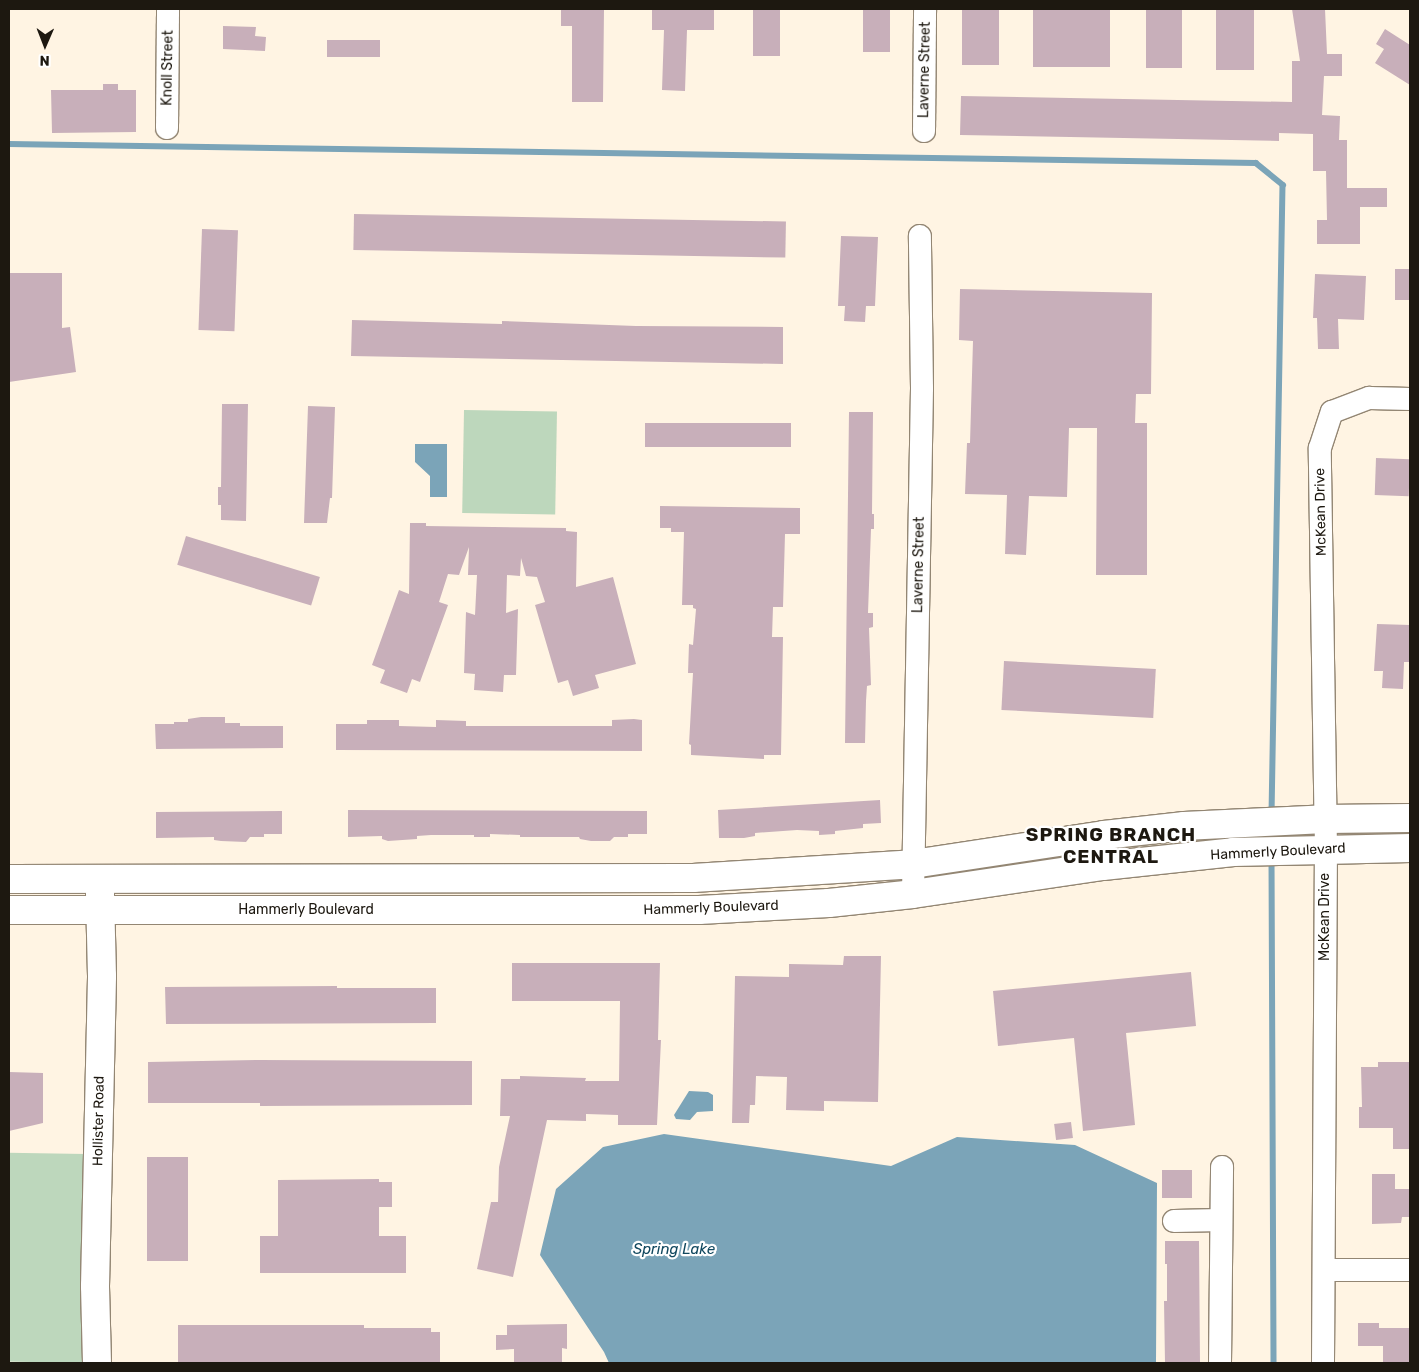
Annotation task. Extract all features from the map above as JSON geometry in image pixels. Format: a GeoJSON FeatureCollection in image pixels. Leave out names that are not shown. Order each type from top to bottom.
{"type":"FeatureCollection","features":[{"type":"Feature","properties":{"kind":"main road"},"geometry":{"type":"LineString","coordinates":[[9,879],[692,878],[913,864],[1104,835],[1184,826],[1410,818]]}},
{"type":"Feature","properties":{"kind":"main road","name":"Hammerly Boulevard"},"geometry":{"type":"LineString","coordinates":[[9,910],[698,910],[829,903],[914,894],[1104,866],[1233,852],[1410,848]]}},
{"type":"Feature","properties":{"kind":"main road"},"geometry":{"type":"LineString","coordinates":[[692,878],[698,910]]}},
{"type":"Feature","properties":{"kind":"main road"},"geometry":{"type":"LineString","coordinates":[[407,879],[407,910]]}},
{"type":"Feature","properties":{"kind":"main road","name":"Hollister Road"},"geometry":{"type":"LineString","coordinates":[[98,1363],[95,1286],[102,976],[100,880]]}},
{"type":"Feature","properties":{"kind":"street","name":"Knoll Street"},"geometry":{"type":"LineString","coordinates":[[167,128],[168,9]]}},
{"type":"Feature","properties":{"kind":"street","name":"Laverne Street"},"geometry":{"type":"LineString","coordinates":[[924,131],[925,9]]}},
{"type":"Feature","properties":{"kind":"street","name":"Laverne Street"},"geometry":{"type":"LineString","coordinates":[[914,894],[922,388],[920,236]]}},
{"type":"Feature","properties":{"kind":"street","name":"McKean Drive"},"geometry":{"type":"LineString","coordinates":[[1323,1363],[1324,1270],[1314,820],[1320,448],[1332,412],[1369,398],[1410,399]]}},
{"type":"Feature","properties":{"kind":"street"},"geometry":{"type":"LineString","coordinates":[[1220,1363],[1222,1167]]}},
{"type":"Feature","properties":{"kind":"street"},"geometry":{"type":"LineString","coordinates":[[1174,1221],[1221,1220]]}},
{"type":"Feature","properties":{"kind":"street"},"geometry":{"type":"LineString","coordinates":[[1324,1270],[1410,1270]]}},
{"type":"Feature","properties":{"kind":"green space"},"geometry":{"type":"Polygon","coordinates":[[[464,410],[557,412],[555,515],[462,513],[464,410]]]}},
{"type":"Feature","properties":{"kind":"green space"},"geometry":{"type":"Polygon","coordinates":[[[9,1153],[86,1154],[82,1363],[9,1362],[9,1153]]]}},
{"type":"Feature","properties":{"kind":"water"},"geometry":{"type":"Polygon","coordinates":[[[415,444],[447,444],[447,497],[430,497],[430,476],[415,462],[415,444]]]}},
{"type":"Feature","properties":{"kind":"water"},"geometry":{"type":"Polygon","coordinates":[[[689,1091],[708,1092],[713,1095],[713,1111],[697,1112],[690,1120],[676,1119],[674,1115],[689,1091]]]}},
{"type":"Feature","properties":{"kind":"water","name":"Spring Lake"},"geometry":{"type":"Polygon","coordinates":[[[664,1134],[891,1166],[957,1137],[1075,1145],[1157,1183],[1156,1363],[609,1363],[604,1352],[540,1255],[556,1189],[603,1147],[664,1134]]]}},
{"type":"Feature","properties":{"kind":"building"},"geometry":{"type":"Polygon","coordinates":[[[561,9],[604,9],[603,102],[572,102],[572,26],[561,26],[561,9]]]}},
{"type":"Feature","properties":{"kind":"building"},"geometry":{"type":"Polygon","coordinates":[[[652,9],[714,9],[714,30],[687,30],[685,91],[662,90],[664,30],[652,30],[652,9]]]}},
{"type":"Feature","properties":{"kind":"building"},"geometry":{"type":"Polygon","coordinates":[[[753,9],[780,9],[780,56],[753,56],[753,9]]]}},
{"type":"Feature","properties":{"kind":"building"},"geometry":{"type":"Polygon","coordinates":[[[863,9],[890,9],[890,52],[863,52],[863,9]]]}},
{"type":"Feature","properties":{"kind":"building"},"geometry":{"type":"Polygon","coordinates":[[[962,9],[999,9],[999,65],[962,65],[962,9]]]}},
{"type":"Feature","properties":{"kind":"building"},"geometry":{"type":"Polygon","coordinates":[[[1033,9],[1110,9],[1110,67],[1033,67],[1033,9]]]}},
{"type":"Feature","properties":{"kind":"building"},"geometry":{"type":"Polygon","coordinates":[[[1146,9],[1182,9],[1182,68],[1146,68],[1146,9]]]}},
{"type":"Feature","properties":{"kind":"building"},"geometry":{"type":"Polygon","coordinates":[[[1216,9],[1254,9],[1254,70],[1216,70],[1216,9]]]}},
{"type":"Feature","properties":{"kind":"building"},"geometry":{"type":"Polygon","coordinates":[[[1292,9],[1325,9],[1327,54],[1342,54],[1342,76],[1324,76],[1322,115],[1340,116],[1339,140],[1347,140],[1347,188],[1387,188],[1387,207],[1360,207],[1360,244],[1317,244],[1317,220],[1327,220],[1326,171],[1313,171],[1313,134],[1279,133],[1279,141],[960,135],[961,96],[1292,102],[1292,61],[1300,61],[1292,9]]]}},
{"type":"Feature","properties":{"kind":"building"},"geometry":{"type":"Polygon","coordinates":[[[223,26],[256,27],[255,36],[266,37],[265,51],[223,49],[223,26]]]}},
{"type":"Feature","properties":{"kind":"building"},"geometry":{"type":"Polygon","coordinates":[[[1385,29],[1410,45],[1410,85],[1375,63],[1384,49],[1376,44],[1385,29]]]}},
{"type":"Feature","properties":{"kind":"building"},"geometry":{"type":"Polygon","coordinates":[[[327,40],[380,40],[380,57],[327,57],[327,40]]]}},
{"type":"Feature","properties":{"kind":"building"},"geometry":{"type":"Polygon","coordinates":[[[103,84],[118,84],[118,90],[136,90],[136,132],[52,133],[51,90],[103,90],[103,84]]]}},
{"type":"Feature","properties":{"kind":"building"},"geometry":{"type":"Polygon","coordinates":[[[354,214],[786,222],[785,258],[353,250],[354,214]]]}},
{"type":"Feature","properties":{"kind":"building"},"geometry":{"type":"Polygon","coordinates":[[[202,229],[238,230],[234,331],[198,330],[202,229]]]}},
{"type":"Feature","properties":{"kind":"building"},"geometry":{"type":"Polygon","coordinates":[[[841,236],[878,237],[875,306],[866,306],[865,322],[844,321],[845,306],[838,306],[841,236]]]}},
{"type":"Feature","properties":{"kind":"building"},"geometry":{"type":"Polygon","coordinates":[[[1395,269],[1410,269],[1410,300],[1395,300],[1395,269]]]}},
{"type":"Feature","properties":{"kind":"building"},"geometry":{"type":"Polygon","coordinates":[[[9,273],[62,273],[62,328],[70,327],[76,372],[9,382],[9,273]]]}},
{"type":"Feature","properties":{"kind":"building"},"geometry":{"type":"Polygon","coordinates":[[[1315,274],[1366,276],[1364,320],[1338,319],[1339,349],[1318,349],[1317,318],[1313,318],[1315,274]]]}},
{"type":"Feature","properties":{"kind":"building"},"geometry":{"type":"Polygon","coordinates":[[[960,289],[1152,293],[1151,394],[1136,394],[1135,423],[1147,423],[1147,575],[1096,575],[1097,428],[1069,428],[1067,497],[1029,496],[1026,555],[1005,554],[1007,495],[965,494],[967,443],[970,443],[973,341],[959,340],[960,289]]]}},
{"type":"Feature","properties":{"kind":"building"},"geometry":{"type":"Polygon","coordinates":[[[352,320],[502,324],[502,321],[636,326],[783,327],[783,364],[351,356],[352,320]]]}},
{"type":"Feature","properties":{"kind":"building"},"geometry":{"type":"Polygon","coordinates":[[[222,404],[248,404],[246,521],[221,520],[221,505],[218,505],[218,487],[221,487],[222,404]]]}},
{"type":"Feature","properties":{"kind":"building"},"geometry":{"type":"Polygon","coordinates":[[[308,406],[335,407],[332,498],[330,498],[327,523],[304,523],[308,406]]]}},
{"type":"Feature","properties":{"kind":"building"},"geometry":{"type":"Polygon","coordinates":[[[849,412],[873,412],[872,514],[874,514],[874,529],[871,529],[868,613],[873,613],[873,627],[869,628],[871,685],[867,686],[865,743],[845,743],[849,412]]]}},
{"type":"Feature","properties":{"kind":"building"},"geometry":{"type":"Polygon","coordinates":[[[645,423],[791,423],[791,447],[645,447],[645,423]]]}},
{"type":"Feature","properties":{"kind":"building"},"geometry":{"type":"Polygon","coordinates":[[[1376,458],[1410,459],[1409,496],[1375,495],[1376,458]]]}},
{"type":"Feature","properties":{"kind":"building"},"geometry":{"type":"Polygon","coordinates":[[[660,506],[800,508],[800,534],[785,534],[783,607],[773,607],[772,637],[783,637],[781,755],[764,755],[764,759],[691,755],[691,745],[689,744],[693,673],[688,673],[689,644],[693,645],[696,609],[693,608],[693,605],[682,605],[684,532],[671,532],[671,528],[660,528],[660,506]]]}},
{"type":"Feature","properties":{"kind":"building"},"geometry":{"type":"Polygon","coordinates":[[[410,523],[426,523],[426,526],[566,528],[566,531],[577,532],[576,587],[613,577],[636,664],[595,675],[599,688],[573,696],[568,680],[558,683],[535,605],[545,602],[537,577],[526,576],[521,558],[520,576],[507,575],[506,613],[518,609],[516,675],[504,675],[503,692],[474,690],[475,674],[464,673],[466,612],[475,615],[477,575],[468,575],[469,547],[459,575],[448,574],[439,602],[448,605],[420,682],[412,679],[407,693],[380,683],[385,670],[372,665],[399,590],[409,594],[410,523]]]}},
{"type":"Feature","properties":{"kind":"building"},"geometry":{"type":"Polygon","coordinates":[[[186,536],[320,577],[311,606],[177,565],[186,536]]]}},
{"type":"Feature","properties":{"kind":"building"},"geometry":{"type":"Polygon","coordinates":[[[1377,624],[1410,625],[1410,662],[1404,662],[1403,689],[1382,688],[1383,671],[1374,671],[1377,624]]]}},
{"type":"Feature","properties":{"kind":"building"},"geometry":{"type":"Polygon","coordinates":[[[1004,661],[1156,669],[1153,718],[1001,710],[1004,661]]]}},
{"type":"Feature","properties":{"kind":"building"},"geometry":{"type":"Polygon","coordinates":[[[225,717],[225,723],[240,723],[240,726],[283,726],[283,748],[156,749],[155,724],[188,722],[188,719],[225,717]]]}},
{"type":"Feature","properties":{"kind":"building"},"geometry":{"type":"Polygon","coordinates":[[[367,720],[399,720],[399,726],[436,727],[436,720],[466,721],[466,726],[612,726],[612,720],[642,720],[642,751],[336,750],[336,724],[367,724],[367,720]]]}},
{"type":"Feature","properties":{"kind":"building"},"geometry":{"type":"Polygon","coordinates":[[[880,800],[881,823],[863,824],[863,828],[835,831],[835,834],[819,835],[819,831],[797,830],[755,833],[755,836],[744,838],[719,838],[718,810],[880,800]]]}},
{"type":"Feature","properties":{"kind":"building"},"geometry":{"type":"Polygon","coordinates":[[[348,810],[647,811],[647,834],[628,834],[628,837],[614,837],[610,841],[591,841],[580,839],[579,837],[520,837],[520,835],[490,834],[490,837],[431,835],[417,836],[417,839],[388,841],[382,839],[382,836],[348,837],[348,810]]]}},
{"type":"Feature","properties":{"kind":"building"},"geometry":{"type":"Polygon","coordinates":[[[282,811],[282,834],[264,834],[264,837],[250,837],[246,842],[214,840],[214,837],[156,838],[156,812],[282,811]]]}},
{"type":"Feature","properties":{"kind":"building"},"geometry":{"type":"Polygon","coordinates":[[[844,956],[881,956],[878,1102],[824,1101],[824,1111],[786,1110],[787,1077],[756,1076],[755,1105],[750,1105],[749,1123],[732,1123],[735,976],[789,977],[789,964],[843,965],[844,956]]]}},
{"type":"Feature","properties":{"kind":"building"},"geometry":{"type":"Polygon","coordinates":[[[512,963],[660,963],[658,1040],[661,1040],[657,1125],[618,1125],[618,1115],[586,1114],[586,1121],[547,1120],[513,1277],[477,1269],[491,1202],[498,1202],[499,1167],[510,1116],[500,1116],[501,1079],[520,1079],[520,1076],[586,1078],[585,1081],[619,1081],[620,1001],[512,1001],[512,963]]]}},
{"type":"Feature","properties":{"kind":"building"},"geometry":{"type":"Polygon","coordinates":[[[1191,972],[1196,1026],[1126,1033],[1135,1125],[1083,1131],[1074,1038],[998,1046],[993,991],[1191,972]]]}},
{"type":"Feature","properties":{"kind":"building"},"geometry":{"type":"Polygon","coordinates":[[[337,986],[337,988],[436,988],[436,1023],[166,1024],[165,987],[337,986]]]}},
{"type":"Feature","properties":{"kind":"building"},"geometry":{"type":"Polygon","coordinates":[[[260,1060],[472,1061],[472,1105],[260,1106],[260,1103],[148,1103],[148,1062],[260,1060]]]}},
{"type":"Feature","properties":{"kind":"building"},"geometry":{"type":"Polygon","coordinates":[[[1378,1062],[1410,1062],[1410,1149],[1393,1149],[1393,1128],[1359,1128],[1359,1107],[1362,1107],[1361,1067],[1378,1067],[1378,1062]]]}},
{"type":"Feature","properties":{"kind":"building"},"geometry":{"type":"Polygon","coordinates":[[[9,1072],[43,1073],[43,1123],[9,1131],[9,1072]]]}},
{"type":"Feature","properties":{"kind":"building"},"geometry":{"type":"Polygon","coordinates":[[[1071,1122],[1073,1138],[1056,1140],[1054,1124],[1071,1122]]]}},
{"type":"Feature","properties":{"kind":"building"},"geometry":{"type":"Polygon","coordinates":[[[147,1157],[188,1157],[188,1261],[147,1261],[147,1157]]]}},
{"type":"Feature","properties":{"kind":"building"},"geometry":{"type":"Polygon","coordinates":[[[1162,1170],[1192,1170],[1192,1198],[1162,1198],[1162,1170]]]}},
{"type":"Feature","properties":{"kind":"building"},"geometry":{"type":"Polygon","coordinates":[[[1372,1174],[1395,1174],[1395,1189],[1410,1189],[1410,1217],[1402,1217],[1401,1223],[1372,1224],[1372,1174]]]}},
{"type":"Feature","properties":{"kind":"building"},"geometry":{"type":"Polygon","coordinates":[[[379,1179],[379,1182],[392,1182],[392,1207],[379,1207],[379,1236],[406,1236],[406,1273],[260,1273],[260,1236],[278,1236],[278,1180],[379,1179]]]}},
{"type":"Feature","properties":{"kind":"building"},"geometry":{"type":"Polygon","coordinates":[[[1165,1241],[1199,1241],[1200,1363],[1165,1363],[1164,1301],[1167,1301],[1167,1264],[1165,1264],[1165,1241]]]}},
{"type":"Feature","properties":{"kind":"building"},"geometry":{"type":"Polygon","coordinates":[[[1358,1323],[1379,1323],[1379,1328],[1410,1328],[1410,1363],[1383,1363],[1383,1346],[1358,1346],[1358,1323]]]}},
{"type":"Feature","properties":{"kind":"building"},"geometry":{"type":"Polygon","coordinates":[[[567,1324],[567,1349],[562,1348],[562,1363],[514,1363],[514,1349],[496,1350],[496,1335],[507,1335],[507,1325],[567,1324]]]}},
{"type":"Feature","properties":{"kind":"building"},"geometry":{"type":"Polygon","coordinates":[[[178,1325],[364,1325],[364,1328],[431,1328],[431,1332],[440,1332],[440,1362],[178,1363],[178,1325]]]}},
{"type":"Feature","properties":{"kind":"waterway"},"geometry":{"type":"LineString","coordinates":[[9,144],[1256,163],[1283,185],[1272,814]]}},
{"type":"Feature","properties":{"kind":"waterway"},"geometry":{"type":"LineString","coordinates":[[1272,858],[1274,1363]]}},
{"type":"Feature","properties":{"kind":"district","name":"SPRING BRANCH CENTRAL"},"geometry":{"type":"Point","coordinates":[1111,846]}}]}
